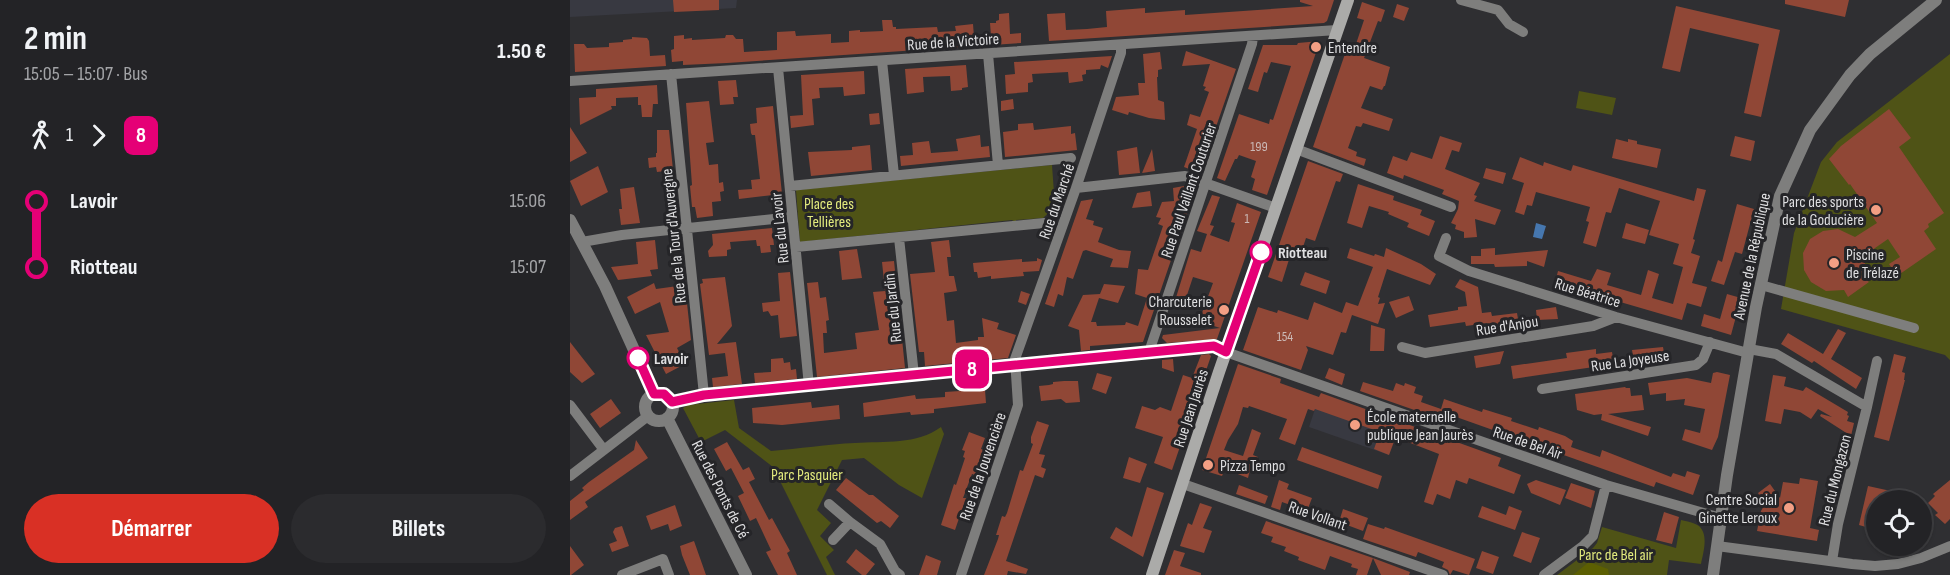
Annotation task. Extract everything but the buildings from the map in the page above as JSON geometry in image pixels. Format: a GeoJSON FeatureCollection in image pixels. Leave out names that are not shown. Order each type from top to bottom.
{"type":"FeatureCollection","features":[{"type":"Feature","properties":{"kind":"main road","name":"Rue Jean Jaurès"},"geometry":{"type":"LineString","coordinates":[[1152,575],[1226,352],[1348,0]]}},
{"type":"Feature","properties":{"kind":"street"},"geometry":{"type":"LineString","coordinates":[[1461,0],[1498,10],[1509,24],[1524,32]]}},
{"type":"Feature","properties":{"kind":"street","name":"Avenue de la République"},"geometry":{"type":"LineString","coordinates":[[1713,575],[1749,351],[1778,201],[1810,130],[1850,75],[1870,54],[1936,0]]}},
{"type":"Feature","properties":{"kind":"street","name":"Rue de la Victoire"},"geometry":{"type":"LineString","coordinates":[[570,81],[1337,30]]}},
{"type":"Feature","properties":{"kind":"street","name":"Rue Paul Vaillant Couturier"},"geometry":{"type":"LineString","coordinates":[[1151,352],[1151,346],[1252,44],[1252,37]]}},
{"type":"Feature","properties":{"kind":"street","name":"Rue du Marché"},"geometry":{"type":"LineString","coordinates":[[1014,365],[1076,188],[1121,53],[1121,46]]}},
{"type":"Feature","properties":{"kind":"street"},"geometry":{"type":"LineString","coordinates":[[988,54],[998,165]]}},
{"type":"Feature","properties":{"kind":"street"},"geometry":{"type":"LineString","coordinates":[[882,61],[894,175]]}},
{"type":"Feature","properties":{"kind":"street","name":"Rue du Lavoir"},"geometry":{"type":"LineString","coordinates":[[778,68],[809,386]]}},
{"type":"Feature","properties":{"kind":"street","name":"Rue de la Tour d'Auvergne"},"geometry":{"type":"LineString","coordinates":[[671,74],[704,395]]}},
{"type":"Feature","properties":{"kind":"street"},"geometry":{"type":"LineString","coordinates":[[1296,149],[1451,207]]}},
{"type":"Feature","properties":{"kind":"street"},"geometry":{"type":"LineString","coordinates":[[790,186],[1071,158]]}},
{"type":"Feature","properties":{"kind":"street"},"geometry":{"type":"LineString","coordinates":[[1076,188],[1185,176],[1276,208]]}},
{"type":"Feature","properties":{"kind":"street"},"geometry":{"type":"LineString","coordinates":[[582,242],[622,235],[792,217]]}},
{"type":"Feature","properties":{"kind":"street"},"geometry":{"type":"LineString","coordinates":[[570,220],[605,286],[654,394]]}},
{"type":"Feature","properties":{"kind":"street"},"geometry":{"type":"LineString","coordinates":[[796,247],[1044,223]]}},
{"type":"Feature","properties":{"kind":"street","name":"Rue du Jardin"},"geometry":{"type":"LineString","coordinates":[[899,238],[914,375]]}},
{"type":"Feature","properties":{"kind":"street","name":"Rue Béatrice"},"geometry":{"type":"LineString","coordinates":[[1446,238],[1439,255],[1469,271],[1616,317],[1749,351]]}},
{"type":"Feature","properties":{"kind":"street"},"geometry":{"type":"LineString","coordinates":[[1761,285],[1914,328]]}},
{"type":"Feature","properties":{"kind":"street","name":"Rue d'Anjou"},"geometry":{"type":"LineString","coordinates":[[1402,347],[1425,353],[1593,326],[1616,317]]}},
{"type":"Feature","properties":{"kind":"street","name":"Rue La Joyeuse"},"geometry":{"type":"LineString","coordinates":[[1542,389],[1696,365],[1703,358],[1710,342]]}},
{"type":"Feature","properties":{"kind":"street","name":"Rue de Bel Air"},"geometry":{"type":"LineString","coordinates":[[672,402],[704,395],[1214,346],[1606,485],[1721,518]]}},
{"type":"Feature","properties":{"kind":"street"},"geometry":{"type":"LineString","coordinates":[[1749,351],[1776,354],[1867,407]]}},
{"type":"Feature","properties":{"kind":"street","name":"Rue du Mongazon"},"geometry":{"type":"LineString","coordinates":[[1832,561],[1838,524],[1877,361]]}},
{"type":"Feature","properties":{"kind":"street","name":"Rue de la Jouvencière"},"geometry":{"type":"LineString","coordinates":[[961,575],[1018,405],[1014,365]]}},
{"type":"Feature","properties":{"kind":"street"},"geometry":{"type":"LineString","coordinates":[[654,394],[664,394],[672,402],[672,410],[667,418],[659,421],[648,416],[646,401],[654,394]]}},
{"type":"Feature","properties":{"kind":"street"},"geometry":{"type":"LineString","coordinates":[[570,405],[604,450]]}},
{"type":"Feature","properties":{"kind":"street"},"geometry":{"type":"LineString","coordinates":[[570,476],[648,416]]}},
{"type":"Feature","properties":{"kind":"street","name":"Rue des Ponts de Cé"},"geometry":{"type":"LineString","coordinates":[[667,418],[746,575]]}},
{"type":"Feature","properties":{"kind":"street","name":"Rue Vollant"},"geometry":{"type":"LineString","coordinates":[[1182,484],[1443,575]]}},
{"type":"Feature","properties":{"kind":"street"},"geometry":{"type":"LineString","coordinates":[[1544,575],[1593,536],[1606,485]]}},
{"type":"Feature","properties":{"kind":"street"},"geometry":{"type":"LineString","coordinates":[[829,504],[849,522],[880,543],[896,572],[900,575]]}},
{"type":"Feature","properties":{"kind":"street"},"geometry":{"type":"LineString","coordinates":[[833,540],[849,522]]}},
{"type":"Feature","properties":{"kind":"street"},"geometry":{"type":"LineString","coordinates":[[1717,546],[1863,565],[1898,564],[1922,558],[1950,546]]}},
{"type":"Feature","properties":{"kind":"street"},"geometry":{"type":"LineString","coordinates":[[622,575],[663,559],[669,575]]}},
{"type":"Feature","properties":{"kind":"shaded area"},"geometry":{"type":"Polygon","coordinates":[[[570,0],[737,0],[736,8],[570,17],[570,0]]]}},
{"type":"Feature","properties":{"kind":"shaded area","name":"École maternelle publique Jean Jaurès"},"geometry":{"type":"Polygon","coordinates":[[[1320,394],[1400,422],[1389,455],[1309,427],[1320,394]]]}},
{"type":"Feature","properties":{"kind":"shaded area"},"geometry":{"type":"Polygon","coordinates":[[[1589,562],[1608,569],[1609,575],[1573,575],[1589,562]]]}},
{"type":"Feature","properties":{"kind":"green space","name":"Parc des sports de la Goducière"},"geometry":{"type":"Polygon","coordinates":[[[1950,54],[1950,360],[1945,355],[1781,309],[1794,233],[1821,162],[1837,142],[1950,54]]]}},
{"type":"Feature","properties":{"kind":"green space"},"geometry":{"type":"Polygon","coordinates":[[[1579,91],[1616,98],[1612,115],[1576,108],[1579,91]]]}},
{"type":"Feature","properties":{"kind":"green space","name":"Place des Tellières"},"geometry":{"type":"Polygon","coordinates":[[[1052,165],[1055,207],[1043,218],[1016,220],[1016,223],[1012,220],[800,242],[796,190],[1052,165]]]}},
{"type":"Feature","properties":{"kind":"green space","name":"Parc Pasquier"},"geometry":{"type":"Polygon","coordinates":[[[734,400],[739,428],[771,451],[911,439],[932,433],[941,427],[944,434],[922,498],[899,485],[864,458],[842,460],[817,510],[831,523],[820,536],[834,550],[826,557],[835,575],[827,575],[773,467],[725,430],[701,442],[683,408],[688,405],[734,400]]]}},
{"type":"Feature","properties":{"kind":"green space","name":"Parc de Bel air"},"geometry":{"type":"Polygon","coordinates":[[[1681,520],[1699,526],[1704,534],[1701,564],[1669,560],[1667,575],[1557,575],[1593,548],[1602,527],[1676,548],[1681,520]]]}},
{"type":"Feature","properties":{"kind":"water"},"geometry":{"type":"Polygon","coordinates":[[[1536,223],[1546,226],[1542,239],[1533,237],[1536,223]]]}},
{"type":"Feature","properties":{"kind":"bus line","name":"8"},"geometry":{"type":"LineString","coordinates":[[638,358],[654,394],[664,394],[672,402],[704,395],[1214,346],[1226,352],[1261,252]]}},
{"type":"Feature","properties":{"kind":"place","name":"Entendre"},"geometry":{"type":"Point","coordinates":[1316,47]}},
{"type":"Feature","properties":{"kind":"place","name":"Parc des sports de la Goducière"},"geometry":{"type":"Point","coordinates":[1876,210]}},
{"type":"Feature","properties":{"kind":"place","name":"Riotteau"},"geometry":{"type":"Point","coordinates":[1261,252]}},
{"type":"Feature","properties":{"kind":"place","name":"Piscine de Trélazé"},"geometry":{"type":"Point","coordinates":[1834,263]}},
{"type":"Feature","properties":{"kind":"place","name":"Charcuterie Rousselet"},"geometry":{"type":"Point","coordinates":[1224,310]}},
{"type":"Feature","properties":{"kind":"place","name":"Lavoir"},"geometry":{"type":"Point","coordinates":[638,358]}},
{"type":"Feature","properties":{"kind":"place","name":"École maternelle publique Jean Jaurès"},"geometry":{"type":"Point","coordinates":[1355,425]}},
{"type":"Feature","properties":{"kind":"place","name":"Pizza Tempo"},"geometry":{"type":"Point","coordinates":[1208,465]}},
{"type":"Feature","properties":{"kind":"place","name":"Centre Social Ginette Leroux"},"geometry":{"type":"Point","coordinates":[1789,508]}}]}
